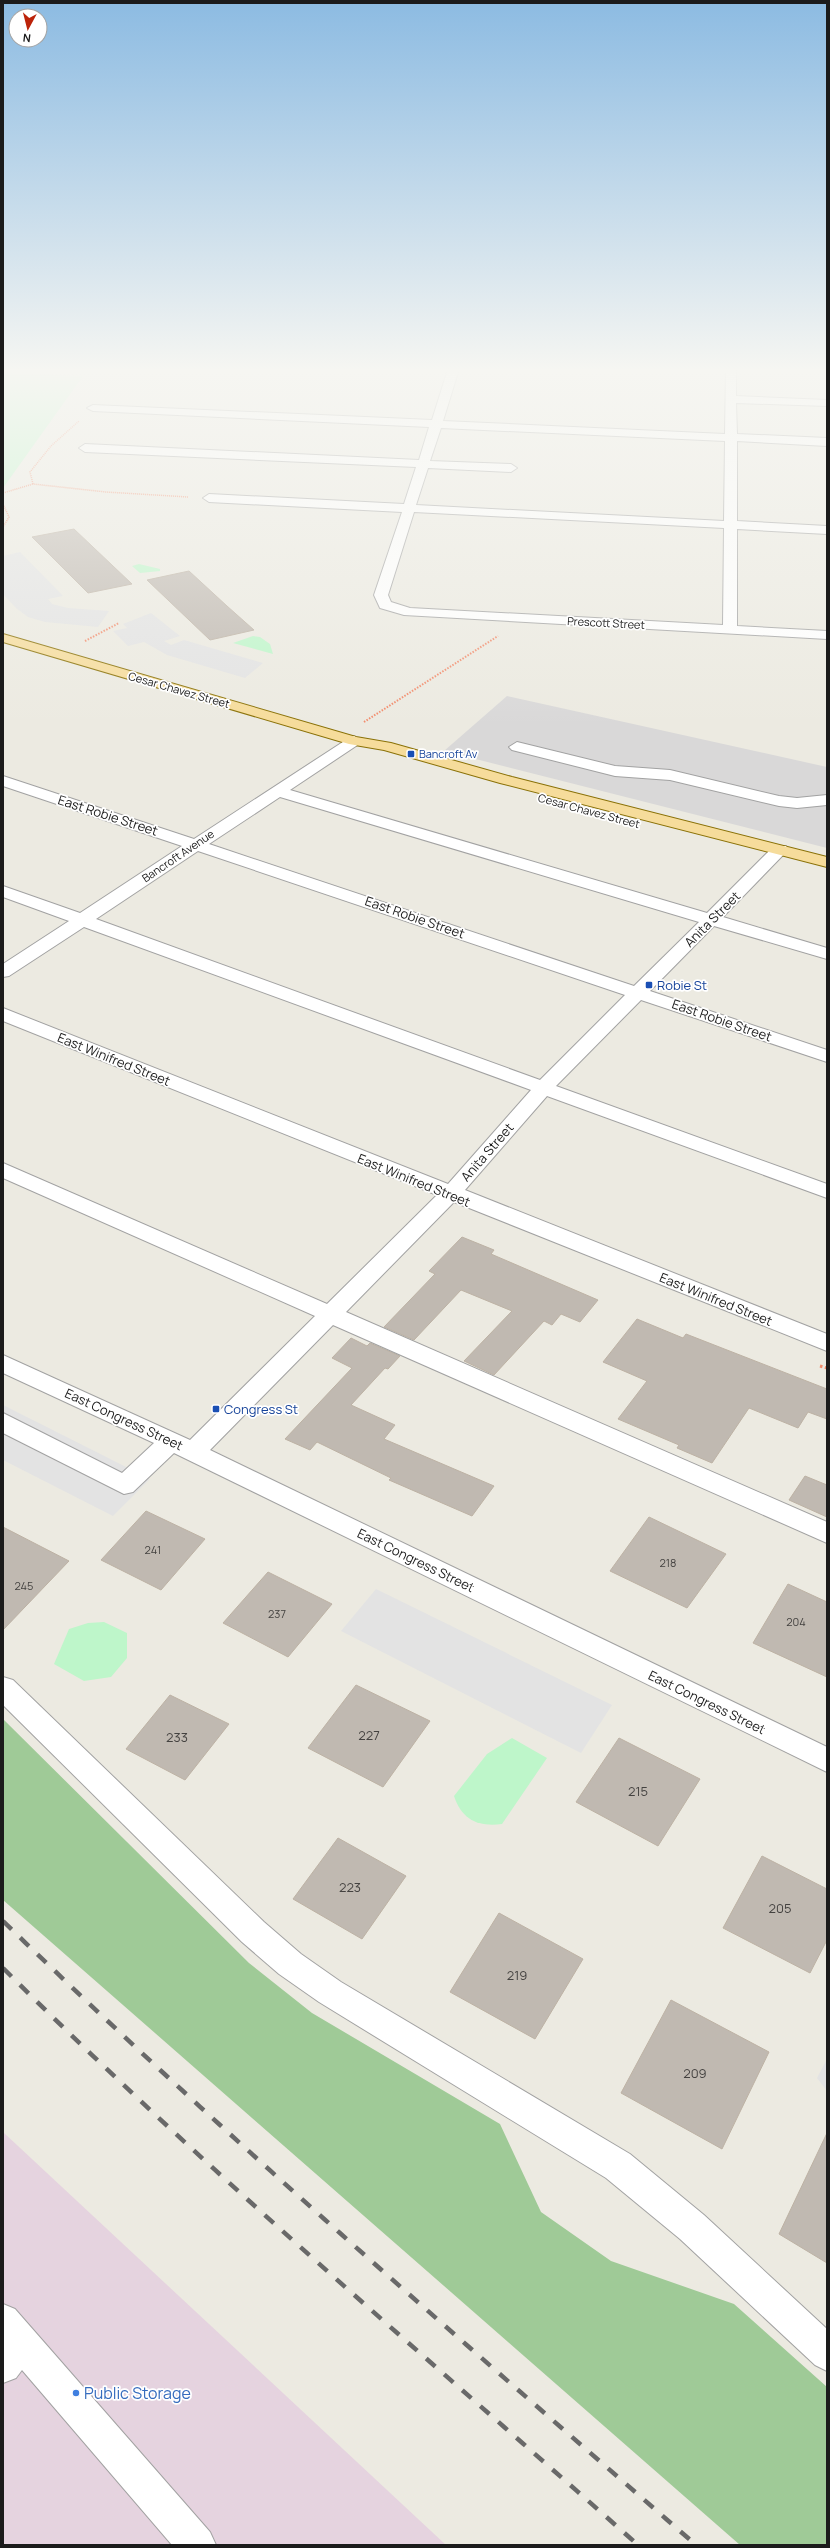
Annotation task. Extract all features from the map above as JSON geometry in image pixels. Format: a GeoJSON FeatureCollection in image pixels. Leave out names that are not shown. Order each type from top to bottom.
{"type":"FeatureCollection","features":[{"type":"Feature","properties":{"kind":"main road","name":"Cesar Chavez Street"},"geometry":{"type":"LineString","coordinates":[[3,638],[354,741],[376,752],[496,786],[776,854],[827,862]]}},
{"type":"Feature","properties":{"kind":"main road","name":"Cesar Chavez Street"},"geometry":{"type":"LineString","coordinates":[[776,854],[827,872]]}},
{"type":"Feature","properties":{"kind":"street"},"geometry":{"type":"LineString","coordinates":[[408,508],[415,488]]}},
{"type":"Feature","properties":{"kind":"street"},"geometry":{"type":"LineString","coordinates":[[730,630],[732,488]]}},
{"type":"Feature","properties":{"kind":"street"},"geometry":{"type":"LineString","coordinates":[[209,498],[827,530]]}},
{"type":"Feature","properties":{"kind":"street","name":"Prescott Street"},"geometry":{"type":"LineString","coordinates":[[408,508],[381,595],[385,605],[409,612],[827,635]]}},
{"type":"Feature","properties":{"kind":"street","name":"Bancroft Avenue"},"geometry":{"type":"LineString","coordinates":[[3,972],[354,741]]}},
{"type":"Feature","properties":{"kind":"street"},"geometry":{"type":"LineString","coordinates":[[517,747],[615,771],[670,775],[779,801],[797,803],[827,800]]}},
{"type":"Feature","properties":{"kind":"street","name":"East Robie Street"},"geometry":{"type":"LineString","coordinates":[[3,781],[196,844],[827,1056]]}},
{"type":"Feature","properties":{"kind":"street"},"geometry":{"type":"LineString","coordinates":[[277,791],[827,954]]}},
{"type":"Feature","properties":{"kind":"street","name":"Anita Street"},"geometry":{"type":"LineString","coordinates":[[3,1422],[124,1485],[182,1447],[328,1315],[450,1194],[543,1088],[637,992],[713,919],[776,854]]}},
{"type":"Feature","properties":{"kind":"street"},"geometry":{"type":"LineString","coordinates":[[3,891],[84,919],[827,1191]]}},
{"type":"Feature","properties":{"kind":"street","name":"East Winifred Street"},"geometry":{"type":"LineString","coordinates":[[3,1014],[450,1194],[827,1343]]}},
{"type":"Feature","properties":{"kind":"street"},"geometry":{"type":"LineString","coordinates":[[3,1170],[328,1315],[827,1534]]}},
{"type":"Feature","properties":{"kind":"street","name":"East Congress Street"},"geometry":{"type":"LineString","coordinates":[[3,1363],[182,1447],[827,1760]]}},
{"type":"Feature","properties":{"kind":"street"},"geometry":{"type":"LineString","coordinates":[[3,1688],[253,1932],[290,1964],[330,1992],[618,2166],[692,2227],[827,2353]]}},
{"type":"Feature","properties":{"kind":"street"},"geometry":{"type":"LineString","coordinates":[[9,2343],[197,2545]]}},
{"type":"Feature","properties":{"kind":"path"},"geometry":{"type":"LineString","coordinates":[[3,493],[20,488]]}},
{"type":"Feature","properties":{"kind":"path"},"geometry":{"type":"LineString","coordinates":[[69,488],[106,492],[209,498]]}},
{"type":"Feature","properties":{"kind":"path"},"geometry":{"type":"LineString","coordinates":[[3,504],[9,517],[3,527]]}},
{"type":"Feature","properties":{"kind":"path"},"geometry":{"type":"LineString","coordinates":[[361,724],[512,627],[514,618]]}},
{"type":"Feature","properties":{"kind":"path"},"geometry":{"type":"LineString","coordinates":[[80,644],[119,623]]}},
{"type":"Feature","properties":{"kind":"shaded area"},"geometry":{"type":"Polygon","coordinates":[[[20,552],[63,596],[48,599],[52,604],[68,608],[109,611],[98,627],[45,622],[28,617],[16,608],[3,594],[3,556],[20,552]]]}},
{"type":"Feature","properties":{"kind":"shaded area"},"geometry":{"type":"Polygon","coordinates":[[[151,613],[180,636],[164,641],[171,645],[184,640],[263,663],[245,678],[167,655],[144,642],[128,646],[113,631],[127,628],[123,624],[151,613]]]}},
{"type":"Feature","properties":{"kind":"shaded area"},"geometry":{"type":"Polygon","coordinates":[[[507,696],[827,767],[827,848],[444,751],[507,696]]]}},
{"type":"Feature","properties":{"kind":"shaded area"},"geometry":{"type":"Polygon","coordinates":[[[3,1405],[150,1479],[113,1516],[3,1460],[3,1405]]]}},
{"type":"Feature","properties":{"kind":"shaded area"},"geometry":{"type":"Polygon","coordinates":[[[376,1589],[612,1705],[581,1753],[341,1631],[376,1589]]]}},
{"type":"Feature","properties":{"kind":"shaded area"},"geometry":{"type":"Polygon","coordinates":[[[827,2059],[827,2091],[817,2078],[827,2059]]]}},
{"type":"Feature","properties":{"kind":"shaded area"},"geometry":{"type":"Polygon","coordinates":[[[3,2132],[446,2545],[3,2545],[3,2132]]]}},
{"type":"Feature","properties":{"kind":"green space"},"geometry":{"type":"Polygon","coordinates":[[[139,564],[160,569],[160,571],[140,573],[132,566],[139,564]]]}},
{"type":"Feature","properties":{"kind":"green space"},"geometry":{"type":"Polygon","coordinates":[[[253,636],[260,637],[270,644],[273,654],[233,643],[253,636]]]}},
{"type":"Feature","properties":{"kind":"green space"},"geometry":{"type":"Polygon","coordinates":[[[104,1622],[127,1633],[127,1658],[111,1677],[84,1681],[54,1664],[69,1629],[88,1623],[104,1622]]]}},
{"type":"Feature","properties":{"kind":"green space"},"geometry":{"type":"Polygon","coordinates":[[[3,1719],[249,1963],[312,2013],[500,2124],[541,2212],[611,2261],[734,2304],[827,2387],[827,2545],[740,2545],[3,1900],[3,1719]]]}},
{"type":"Feature","properties":{"kind":"green space"},"geometry":{"type":"Polygon","coordinates":[[[512,1738],[547,1758],[502,1824],[493,1825],[478,1823],[466,1816],[457,1804],[454,1796],[487,1754],[512,1738]]]}},
{"type":"Feature","properties":{"kind":"building"},"geometry":{"type":"Polygon","coordinates":[[[74,529],[132,584],[88,593],[32,537],[74,529]]]}},
{"type":"Feature","properties":{"kind":"building"},"geometry":{"type":"Polygon","coordinates":[[[189,571],[254,630],[210,640],[147,580],[189,571]]]}},
{"type":"Feature","properties":{"kind":"building"},"geometry":{"type":"Polygon","coordinates":[[[462,1237],[494,1250],[491,1254],[598,1300],[580,1322],[561,1314],[552,1325],[544,1321],[494,1375],[464,1361],[512,1311],[461,1290],[414,1340],[384,1327],[435,1274],[429,1271],[462,1237]]]}},
{"type":"Feature","properties":{"kind":"building"},"geometry":{"type":"Polygon","coordinates":[[[637,1319],[683,1338],[686,1334],[827,1389],[827,1419],[808,1412],[798,1428],[749,1408],[712,1463],[677,1448],[679,1445],[618,1419],[647,1381],[603,1362],[637,1319]]]}},
{"type":"Feature","properties":{"kind":"building"},"geometry":{"type":"Polygon","coordinates":[[[351,1338],[367,1346],[370,1343],[400,1356],[388,1369],[385,1368],[351,1405],[395,1425],[384,1439],[494,1486],[472,1516],[389,1480],[391,1478],[317,1442],[310,1450],[285,1439],[352,1368],[332,1358],[351,1338]]]}},
{"type":"Feature","properties":{"kind":"building"},"geometry":{"type":"Polygon","coordinates":[[[805,1476],[827,1485],[827,1517],[789,1500],[805,1476]]]}},
{"type":"Feature","properties":{"kind":"building"},"geometry":{"type":"Polygon","coordinates":[[[146,1511],[205,1539],[161,1590],[101,1560],[146,1511]]]}},
{"type":"Feature","properties":{"kind":"building"},"geometry":{"type":"Polygon","coordinates":[[[649,1517],[726,1554],[687,1608],[610,1571],[649,1517]]]}},
{"type":"Feature","properties":{"kind":"building"},"geometry":{"type":"Polygon","coordinates":[[[3,1527],[69,1561],[3,1630],[3,1527]]]}},
{"type":"Feature","properties":{"kind":"building"},"geometry":{"type":"Polygon","coordinates":[[[268,1572],[332,1604],[288,1657],[223,1623],[268,1572]]]}},
{"type":"Feature","properties":{"kind":"building"},"geometry":{"type":"Polygon","coordinates":[[[788,1584],[827,1602],[827,1677],[753,1643],[788,1584]]]}},
{"type":"Feature","properties":{"kind":"building"},"geometry":{"type":"Polygon","coordinates":[[[356,1685],[430,1721],[383,1787],[308,1748],[356,1685]]]}},
{"type":"Feature","properties":{"kind":"building"},"geometry":{"type":"Polygon","coordinates":[[[170,1695],[229,1724],[185,1780],[126,1749],[170,1695]]]}},
{"type":"Feature","properties":{"kind":"building"},"geometry":{"type":"Polygon","coordinates":[[[619,1738],[700,1779],[658,1846],[576,1802],[619,1738]]]}},
{"type":"Feature","properties":{"kind":"building"},"geometry":{"type":"Polygon","coordinates":[[[338,1838],[406,1876],[362,1939],[293,1899],[338,1838]]]}},
{"type":"Feature","properties":{"kind":"building"},"geometry":{"type":"Polygon","coordinates":[[[762,1856],[827,1889],[827,1940],[810,1973],[723,1928],[762,1856]]]}},
{"type":"Feature","properties":{"kind":"building"},"geometry":{"type":"Polygon","coordinates":[[[499,1913],[583,1959],[535,2039],[450,1992],[499,1913]]]}},
{"type":"Feature","properties":{"kind":"building"},"geometry":{"type":"Polygon","coordinates":[[[671,2000],[769,2052],[722,2149],[621,2093],[671,2000]]]}},
{"type":"Feature","properties":{"kind":"building"},"geometry":{"type":"Polygon","coordinates":[[[827,2133],[827,2263],[779,2234],[827,2133]]]}},
{"type":"Feature","properties":{"kind":"railway"},"geometry":{"type":"LineString","coordinates":[[3,1921],[172,2081],[345,2238],[696,2545]]}},
{"type":"Feature","properties":{"kind":"railway"},"geometry":{"type":"LineString","coordinates":[[3,1968],[157,2117],[236,2189],[638,2545]]}},
{"type":"Feature","properties":{"kind":"place","name":"Bancroft Av"},"geometry":{"type":"Point","coordinates":[411,754]}},
{"type":"Feature","properties":{"kind":"place","name":"Robie St"},"geometry":{"type":"Point","coordinates":[649,985]}},
{"type":"Feature","properties":{"kind":"place","name":"Congress St"},"geometry":{"type":"Point","coordinates":[216,1409]}},
{"type":"Feature","properties":{"kind":"place","name":"Public Storage"},"geometry":{"type":"Point","coordinates":[76,2393]}}]}
